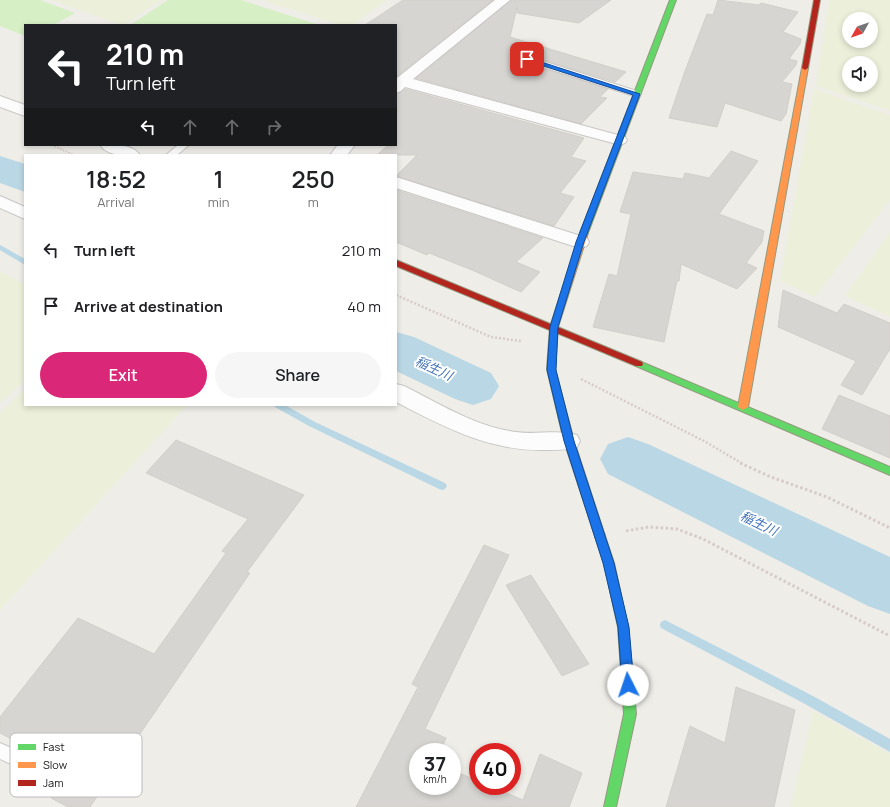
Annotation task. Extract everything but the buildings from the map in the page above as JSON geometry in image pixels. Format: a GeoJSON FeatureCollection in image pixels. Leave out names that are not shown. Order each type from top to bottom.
{"type":"FeatureCollection","features":[{"type":"Feature","properties":{"kind":"street"},"geometry":{"type":"LineString","coordinates":[[399,84],[503,0]]}},
{"type":"Feature","properties":{"kind":"street"},"geometry":{"type":"LineString","coordinates":[[610,807],[630,714],[623,627],[601,535],[569,441],[552,370],[554,327],[580,242],[673,0]]}},
{"type":"Feature","properties":{"kind":"street"},"geometry":{"type":"LineString","coordinates":[[743,407],[817,0]]}},
{"type":"Feature","properties":{"kind":"street"},"geometry":{"type":"LineString","coordinates":[[399,84],[619,140]]}},
{"type":"Feature","properties":{"kind":"street"},"geometry":{"type":"LineString","coordinates":[[0,101],[24,111]]}},
{"type":"Feature","properties":{"kind":"street"},"geometry":{"type":"LineString","coordinates":[[110,146],[130,154]]}},
{"type":"Feature","properties":{"kind":"street"},"geometry":{"type":"LineString","coordinates":[[339,154],[346,146]]}},
{"type":"Feature","properties":{"kind":"street"},"geometry":{"type":"LineString","coordinates":[[397,182],[580,242]]}},
{"type":"Feature","properties":{"kind":"street"},"geometry":{"type":"LineString","coordinates":[[0,202],[24,214]]}},
{"type":"Feature","properties":{"kind":"street"},"geometry":{"type":"LineString","coordinates":[[397,263],[554,327],[890,471]]}},
{"type":"Feature","properties":{"kind":"street"},"geometry":{"type":"LineString","coordinates":[[397,392],[466,426],[493,436],[517,441],[569,441]]}},
{"type":"Feature","properties":{"kind":"lane"},"geometry":{"type":"LineString","coordinates":[[527,59],[637,94]]}},
{"type":"Feature","properties":{"kind":"lane"},"geometry":{"type":"LineString","coordinates":[[172,154],[183,146]]}},
{"type":"Feature","properties":{"kind":"lane"},"geometry":{"type":"LineString","coordinates":[[0,751],[10,756]]}},
{"type":"Feature","properties":{"kind":"path"},"geometry":{"type":"LineString","coordinates":[[54,146],[72,154]]}},
{"type":"Feature","properties":{"kind":"path"},"geometry":{"type":"LineString","coordinates":[[397,295],[491,337],[525,341]]}},
{"type":"Feature","properties":{"kind":"path"},"geometry":{"type":"LineString","coordinates":[[577,377],[704,441],[739,462],[771,477],[827,497],[890,528]]}},
{"type":"Feature","properties":{"kind":"path"},"geometry":{"type":"LineString","coordinates":[[601,535],[649,527],[677,529],[710,543],[890,636]]}},
{"type":"Feature","properties":{"kind":"green space"},"geometry":{"type":"Polygon","coordinates":[[[0,0],[40,0],[75,13],[55,24],[24,24],[24,36],[0,26],[0,0]]]}},
{"type":"Feature","properties":{"kind":"green space"},"geometry":{"type":"Polygon","coordinates":[[[52,0],[162,0],[125,24],[118,24],[52,0]]]}},
{"type":"Feature","properties":{"kind":"green space"},"geometry":{"type":"Polygon","coordinates":[[[168,0],[241,0],[316,24],[132,24],[168,0]]]}},
{"type":"Feature","properties":{"kind":"green space"},"geometry":{"type":"Polygon","coordinates":[[[387,0],[353,24],[337,24],[264,1],[387,0]]]}},
{"type":"Feature","properties":{"kind":"green space"},"geometry":{"type":"Polygon","coordinates":[[[829,0],[890,0],[890,111],[816,86],[829,0]]]}},
{"type":"Feature","properties":{"kind":"green space"},"geometry":{"type":"Polygon","coordinates":[[[814,89],[890,115],[890,200],[815,297],[780,281],[814,89]]]}},
{"type":"Feature","properties":{"kind":"green space"},"geometry":{"type":"Polygon","coordinates":[[[890,232],[890,317],[845,296],[890,232]]]}},
{"type":"Feature","properties":{"kind":"green space"},"geometry":{"type":"Polygon","coordinates":[[[0,271],[24,284],[24,381],[0,403],[0,271]]]}},
{"type":"Feature","properties":{"kind":"green space"},"geometry":{"type":"Polygon","coordinates":[[[24,390],[24,406],[186,406],[0,610],[0,413],[24,390]]]}},
{"type":"Feature","properties":{"kind":"green space"},"geometry":{"type":"Polygon","coordinates":[[[813,711],[890,754],[890,807],[791,807],[813,711]]]}},
{"type":"Feature","properties":{"kind":"waterway","name":"稲生川"},"geometry":{"type":"LineString","coordinates":[[0,168],[24,179]]}},
{"type":"Feature","properties":{"kind":"waterway"},"geometry":{"type":"LineString","coordinates":[[0,247],[24,261]]}},
{"type":"Feature","properties":{"kind":"waterway","name":"稲生川"},"geometry":{"type":"LineString","coordinates":[[397,350],[473,386]]}},
{"type":"Feature","properties":{"kind":"waterway"},"geometry":{"type":"LineString","coordinates":[[280,406],[312,424],[442,486]]}},
{"type":"Feature","properties":{"kind":"waterway","name":"稲生川"},"geometry":{"type":"LineString","coordinates":[[628,459],[890,587]]}},
{"type":"Feature","properties":{"kind":"waterway"},"geometry":{"type":"LineString","coordinates":[[665,625],[809,700],[890,746]]}},
{"type":"Feature","properties":{"kind":"traffic: fast"},"geometry":{"type":"LineString","coordinates":[[584,233],[673,0]]}},
{"type":"Feature","properties":{"kind":"traffic: fast"},"geometry":{"type":"LineString","coordinates":[[639,364],[890,471]]}},
{"type":"Feature","properties":{"kind":"traffic: fast"},"geometry":{"type":"LineString","coordinates":[[600,536],[609,563],[623,627],[630,714],[610,807]]}},
{"type":"Feature","properties":{"kind":"traffic: slow"},"geometry":{"type":"LineString","coordinates":[[743,407],[805,68]]}},
{"type":"Feature","properties":{"kind":"traffic: slow"},"geometry":{"type":"LineString","coordinates":[[584,233],[554,327],[551,369],[569,441],[600,536]]}},
{"type":"Feature","properties":{"kind":"traffic: jam"},"geometry":{"type":"LineString","coordinates":[[805,68],[817,0]]}},
{"type":"Feature","properties":{"kind":"traffic: jam"},"geometry":{"type":"LineString","coordinates":[[397,263],[639,364]]}},
{"type":"Feature","properties":{"kind":"route"},"geometry":{"type":"LineString","coordinates":[[527,59],[637,94],[580,242],[554,327],[552,370],[569,441],[609,563],[623,627],[628,685]]}}]}
